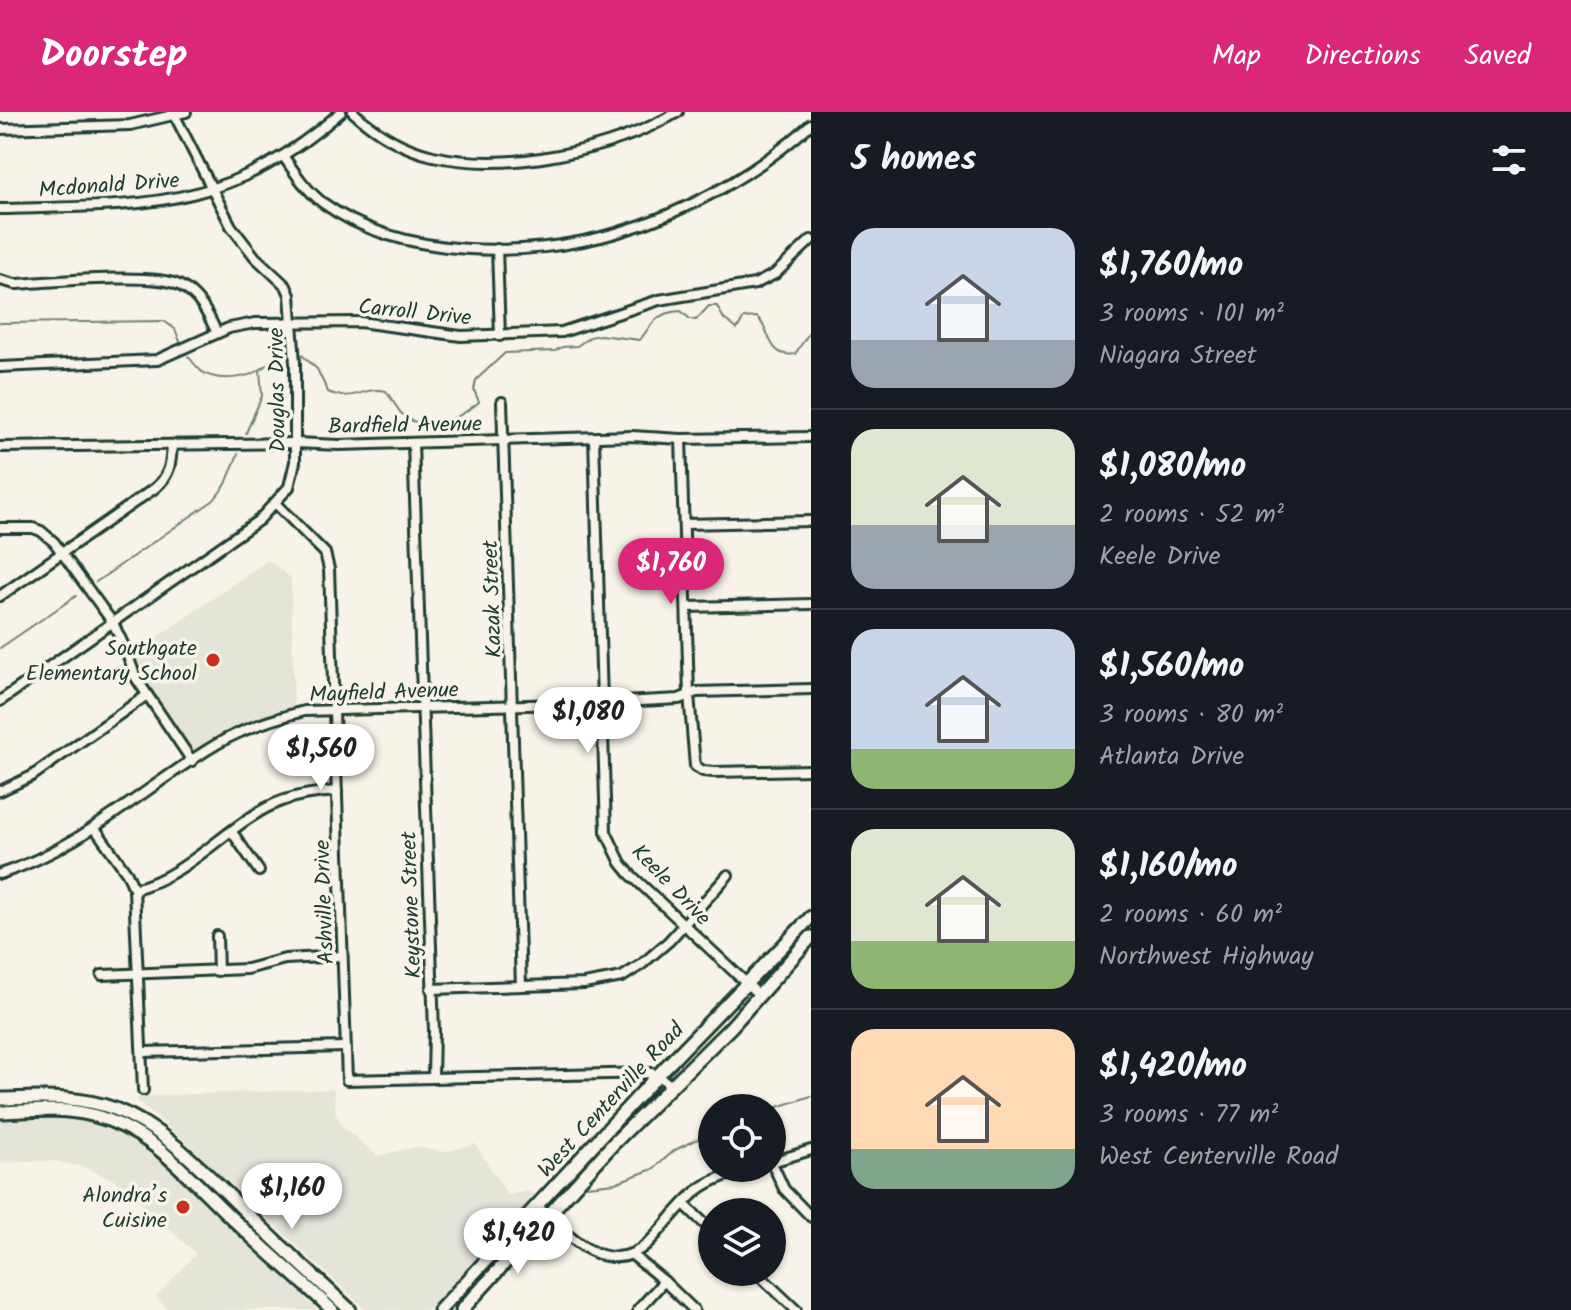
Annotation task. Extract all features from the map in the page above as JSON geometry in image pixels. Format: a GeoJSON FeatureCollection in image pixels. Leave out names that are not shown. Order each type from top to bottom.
{"type":"FeatureCollection","features":[{"type":"Feature","properties":{"kind":"main road","name":"West Centerville Road"},"geometry":{"type":"LineString","coordinates":[[462,1310],[549,1217],[658,1075],[811,917]]}},
{"type":"Feature","properties":{"kind":"main road","name":"West Centerville Road"},"geometry":{"type":"LineString","coordinates":[[440,1310],[538,1206],[671,1086],[810,942]]}},
{"type":"Feature","properties":{"kind":"main road"},"geometry":{"type":"LineString","coordinates":[[0,1099],[53,1104],[90,1114],[139,1134],[174,1161],[225,1212],[350,1310]]}},
{"type":"Feature","properties":{"kind":"main road"},"geometry":{"type":"LineString","coordinates":[[0,1112],[85,1101],[115,1109],[154,1130],[233,1199],[332,1310]]}},
{"type":"Feature","properties":{"kind":"main road"},"geometry":{"type":"LineString","coordinates":[[225,1212],[233,1199]]}},
{"type":"Feature","properties":{"kind":"main road"},"geometry":{"type":"LineString","coordinates":[[487,1284],[488,1270],[500,1245]]}},
{"type":"Feature","properties":{"kind":"main road"},"geometry":{"type":"LineString","coordinates":[[476,1272],[476,1296]]}},
{"type":"Feature","properties":{"kind":"street"},"geometry":{"type":"LineString","coordinates":[[0,129],[130,125],[186,112]]}},
{"type":"Feature","properties":{"kind":"street","name":"Mcdonald Drive"},"geometry":{"type":"LineString","coordinates":[[0,209],[149,203],[213,189],[284,157],[341,112]]}},
{"type":"Feature","properties":{"kind":"street"},"geometry":{"type":"LineString","coordinates":[[353,112],[387,138],[413,150],[470,161],[526,158],[591,147],[621,138],[678,112]]}},
{"type":"Feature","properties":{"kind":"street","name":"Douglas Drive"},"geometry":{"type":"LineString","coordinates":[[0,701],[259,520],[289,487],[296,443],[292,302],[286,286],[255,257],[231,226],[174,114]]}},
{"type":"Feature","properties":{"kind":"street"},"geometry":{"type":"LineString","coordinates":[[284,157],[300,181],[320,201],[359,223],[433,247],[497,249],[583,241],[641,225],[727,186],[789,144],[811,124]]}},
{"type":"Feature","properties":{"kind":"street","name":"Carroll Drive"},"geometry":{"type":"LineString","coordinates":[[0,367],[148,362],[172,355],[240,325],[360,322],[434,334],[500,336],[562,332],[659,300],[755,284],[775,274],[811,240]]}},
{"type":"Feature","properties":{"kind":"street"},"geometry":{"type":"LineString","coordinates":[[497,249],[500,336]]}},
{"type":"Feature","properties":{"kind":"street"},"geometry":{"type":"LineString","coordinates":[[0,280],[15,284],[138,279],[174,283],[192,294],[204,307],[217,333]]}},
{"type":"Feature","properties":{"kind":"street","name":"Kazak Street"},"geometry":{"type":"LineString","coordinates":[[502,402],[521,986]]}},
{"type":"Feature","properties":{"kind":"street","name":"Bardfield Avenue"},"geometry":{"type":"LineString","coordinates":[[0,447],[339,445],[632,436],[681,439],[811,437]]}},
{"type":"Feature","properties":{"kind":"street","name":"Keele Drive"},"geometry":{"type":"LineString","coordinates":[[594,438],[606,832],[621,863],[760,996]]}},
{"type":"Feature","properties":{"kind":"street"},"geometry":{"type":"LineString","coordinates":[[681,439],[689,694],[695,766],[714,772],[811,770]]}},
{"type":"Feature","properties":{"kind":"street","name":"Keystone Street"},"geometry":{"type":"LineString","coordinates":[[413,443],[433,1078]]}},
{"type":"Feature","properties":{"kind":"street"},"geometry":{"type":"LineString","coordinates":[[0,596],[166,478],[171,465],[172,445]]}},
{"type":"Feature","properties":{"kind":"street","name":"Ashville Drive"},"geometry":{"type":"LineString","coordinates":[[276,504],[325,553],[331,597],[347,1080],[433,1078]]}},
{"type":"Feature","properties":{"kind":"street"},"geometry":{"type":"LineString","coordinates":[[684,524],[811,521]]}},
{"type":"Feature","properties":{"kind":"street"},"geometry":{"type":"LineString","coordinates":[[0,528],[41,531],[54,542],[113,623],[136,678],[192,761]]}},
{"type":"Feature","properties":{"kind":"street"},"geometry":{"type":"LineString","coordinates":[[687,607],[811,604]]}},
{"type":"Feature","properties":{"kind":"street","name":"Mayfield Avenue"},"geometry":{"type":"LineString","coordinates":[[0,874],[41,859],[236,734],[278,717],[304,711],[603,703],[679,699],[689,694],[811,689]]}},
{"type":"Feature","properties":{"kind":"street"},"geometry":{"type":"LineString","coordinates":[[0,791],[32,776],[147,695]]}},
{"type":"Feature","properties":{"kind":"street"},"geometry":{"type":"LineString","coordinates":[[134,889],[165,877],[265,809],[310,793],[337,791]]}},
{"type":"Feature","properties":{"kind":"street"},"geometry":{"type":"LineString","coordinates":[[94,827],[127,873],[134,889],[143,1090]]}},
{"type":"Feature","properties":{"kind":"street"},"geometry":{"type":"LineString","coordinates":[[232,832],[259,871]]}},
{"type":"Feature","properties":{"kind":"street"},"geometry":{"type":"LineString","coordinates":[[431,989],[584,984],[622,977],[641,965],[684,924],[728,875]]}},
{"type":"Feature","properties":{"kind":"street"},"geometry":{"type":"LineString","coordinates":[[796,933],[810,942]]}},
{"type":"Feature","properties":{"kind":"street"},"geometry":{"type":"LineString","coordinates":[[217,936],[218,971]]}},
{"type":"Feature","properties":{"kind":"street"},"geometry":{"type":"LineString","coordinates":[[102,975],[247,969],[285,959],[342,956]]}},
{"type":"Feature","properties":{"kind":"street"},"geometry":{"type":"LineString","coordinates":[[143,1052],[345,1047]]}},
{"type":"Feature","properties":{"kind":"street"},"geometry":{"type":"LineString","coordinates":[[433,1078],[658,1075],[671,1086]]}},
{"type":"Feature","properties":{"kind":"street"},"geometry":{"type":"LineString","coordinates":[[786,1158],[811,1150]]}},
{"type":"Feature","properties":{"kind":"street"},"geometry":{"type":"LineString","coordinates":[[538,1206],[588,1251],[616,1257],[631,1254],[646,1245],[700,1189],[717,1182]]}},
{"type":"Feature","properties":{"kind":"street"},"geometry":{"type":"LineString","coordinates":[[781,1182],[811,1217]]}},
{"type":"Feature","properties":{"kind":"street"},"geometry":{"type":"LineString","coordinates":[[684,1204],[698,1218]]}},
{"type":"Feature","properties":{"kind":"street"},"geometry":{"type":"LineString","coordinates":[[631,1254],[694,1310]]}},
{"type":"Feature","properties":{"kind":"street"},"geometry":{"type":"LineString","coordinates":[[638,1310],[664,1281]]}},
{"type":"Feature","properties":{"kind":"street"},"geometry":{"type":"LineString","coordinates":[[771,1286],[796,1310]]}},
{"type":"Feature","properties":{"kind":"shaded area","name":"Southgate Elementary School"},"geometry":{"type":"Polygon","coordinates":[[[268,560],[291,578],[294,708],[243,725],[194,755],[137,674],[132,655],[268,560]]]}},
{"type":"Feature","properties":{"kind":"shaded area"},"geometry":{"type":"Polygon","coordinates":[[[334,1089],[336,1115],[344,1128],[378,1156],[416,1147],[445,1152],[475,1144],[508,1195],[528,1191],[537,1197],[428,1310],[366,1310],[186,1142],[136,1100],[140,1096],[334,1089]]]}},
{"type":"Feature","properties":{"kind":"shaded area"},"geometry":{"type":"Polygon","coordinates":[[[0,1118],[70,1118],[108,1127],[147,1148],[318,1310],[169,1310],[156,1297],[196,1254],[140,1201],[114,1180],[84,1167],[52,1161],[0,1163],[0,1118]]]}},
{"type":"Feature","properties":{"kind":"waterway"},"geometry":{"type":"LineString","coordinates":[[302,355],[317,369],[328,392],[345,396],[386,391],[401,413],[410,420],[431,424],[452,419],[479,402],[474,390],[476,380],[505,353],[555,351],[577,346],[590,337],[600,335],[640,340],[661,316],[681,311],[696,320],[709,306],[717,306],[724,319],[737,329],[744,318],[757,317],[775,348],[786,354],[795,354],[811,330]]}},
{"type":"Feature","properties":{"kind":"waterway"},"geometry":{"type":"LineString","coordinates":[[0,323],[164,321],[175,329],[181,344]]}},
{"type":"Feature","properties":{"kind":"waterway"},"geometry":{"type":"LineString","coordinates":[[188,356],[201,371],[214,377],[230,378],[252,374],[286,353]]}},
{"type":"Feature","properties":{"kind":"waterway"},"geometry":{"type":"LineString","coordinates":[[246,433],[262,396],[260,370]]}},
{"type":"Feature","properties":{"kind":"waterway"},"geometry":{"type":"LineString","coordinates":[[96,582],[214,500],[226,484],[238,454]]}},
{"type":"Feature","properties":{"kind":"waterway"},"geometry":{"type":"LineString","coordinates":[[0,648],[76,596]]}},
{"type":"Feature","properties":{"kind":"waterway"},"geometry":{"type":"LineString","coordinates":[[786,1104],[811,1096]]}},
{"type":"Feature","properties":{"kind":"waterway"},"geometry":{"type":"LineString","coordinates":[[587,1186],[615,1183],[653,1169],[675,1150],[698,1139]]}},
{"type":"Feature","properties":{"kind":"place","name":"Southgate Elementary School"},"geometry":{"type":"Point","coordinates":[213,660]}},
{"type":"Feature","properties":{"kind":"place","name":"Alondra’s Cuisine"},"geometry":{"type":"Point","coordinates":[183,1207]}}]}
